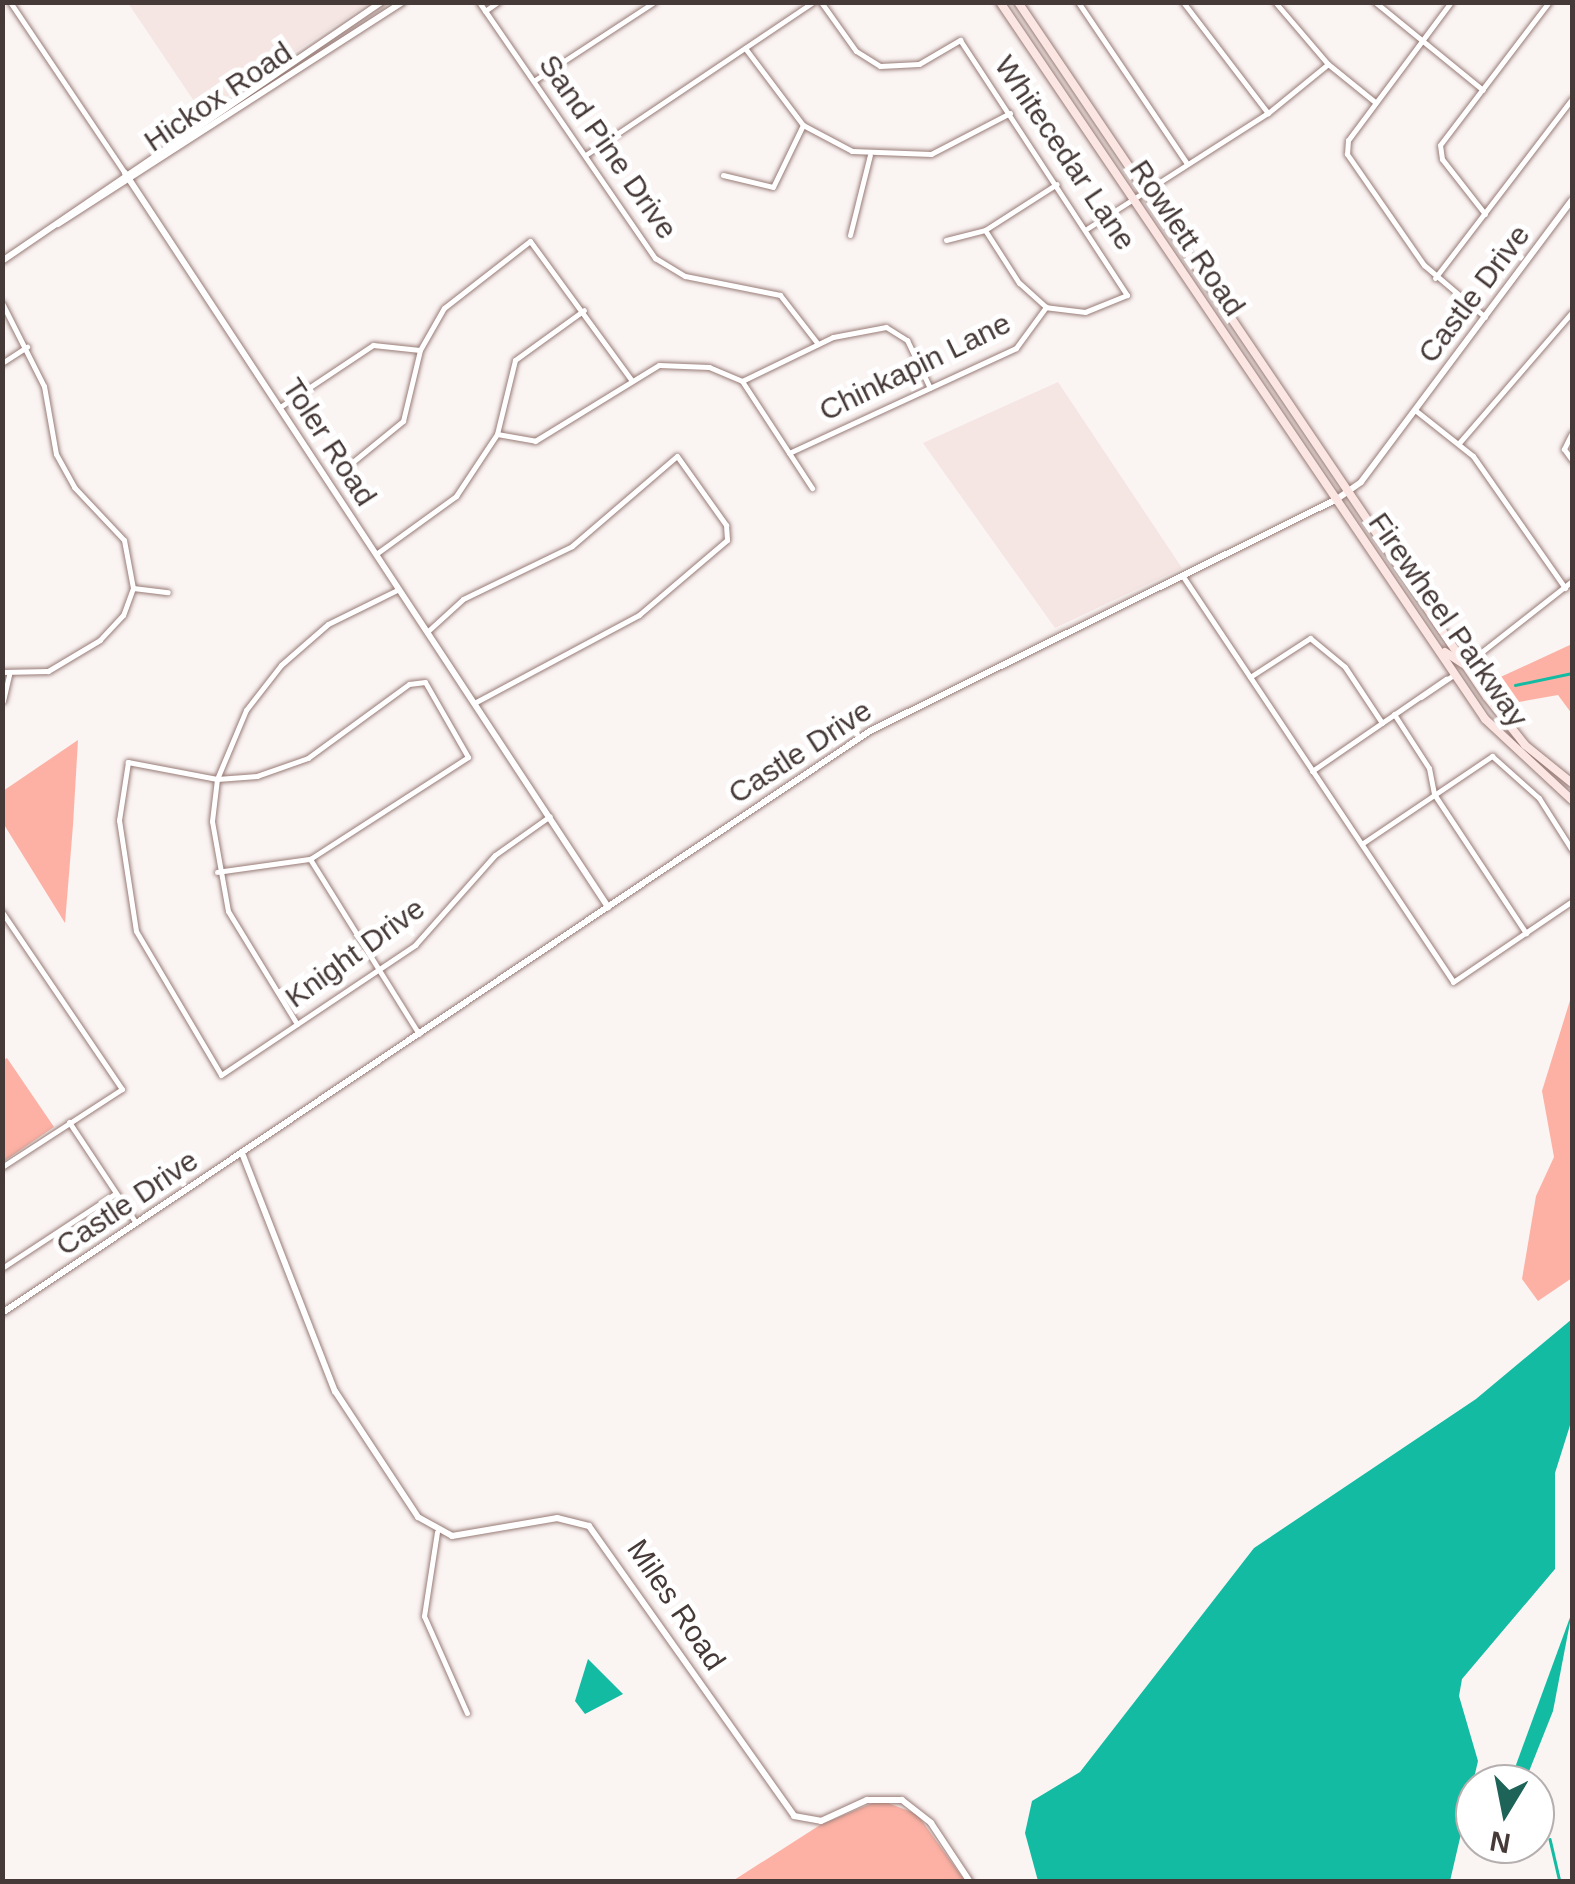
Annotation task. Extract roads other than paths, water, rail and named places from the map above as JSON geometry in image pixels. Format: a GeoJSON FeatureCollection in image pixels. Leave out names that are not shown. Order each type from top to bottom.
{"type":"FeatureCollection","features":[{"type":"Feature","properties":{"kind":"main road","name":"Rowlett Road"},"geometry":{"type":"LineString","coordinates":[[1000,2],[1337,499]]}},
{"type":"Feature","properties":{"kind":"main road","name":"Rowlett Road"},"geometry":{"type":"LineString","coordinates":[[1018,2],[1347,492]]}},
{"type":"Feature","properties":{"kind":"main road"},"geometry":{"type":"LineString","coordinates":[[1211,314],[1224,306]]}},
{"type":"Feature","properties":{"kind":"main road","name":"Firewheel Parkway"},"geometry":{"type":"LineString","coordinates":[[1347,492],[1512,730],[1572,783]]}},
{"type":"Feature","properties":{"kind":"main road","name":"Firewheel Parkway"},"geometry":{"type":"LineString","coordinates":[[1337,499],[1422,626],[1450,677],[1508,747],[1572,800]]}},
{"type":"Feature","properties":{"kind":"main road"},"geometry":{"type":"LineString","coordinates":[[1422,626],[1455,664],[1466,665]]}},
{"type":"Feature","properties":{"kind":"street","name":"Toler Road"},"geometry":{"type":"LineString","coordinates":[[10,2],[608,907]]}},
{"type":"Feature","properties":{"kind":"street","name":"Hickox Road"},"geometry":{"type":"LineString","coordinates":[[57,225],[125,173],[381,2]]}},
{"type":"Feature","properties":{"kind":"street","name":"Sand Pine Drive"},"geometry":{"type":"LineString","coordinates":[[480,2],[665,266],[780,295],[818,344]]}},
{"type":"Feature","properties":{"kind":"street"},"geometry":{"type":"LineString","coordinates":[[486,11],[498,2]]}},
{"type":"Feature","properties":{"kind":"street"},"geometry":{"type":"LineString","coordinates":[[536,80],[654,2]]}},
{"type":"Feature","properties":{"kind":"street"},"geometry":{"type":"LineString","coordinates":[[587,154],[813,2]]}},
{"type":"Feature","properties":{"kind":"street","name":"Whitecedar Lane"},"geometry":{"type":"LineString","coordinates":[[820,2],[856,51],[880,66],[920,64],[960,40],[1088,228],[1127,295],[1085,312],[1046,307]]}},
{"type":"Feature","properties":{"kind":"street"},"geometry":{"type":"LineString","coordinates":[[1078,2],[1186,162]]}},
{"type":"Feature","properties":{"kind":"street"},"geometry":{"type":"LineString","coordinates":[[1183,2],[1268,114]]}},
{"type":"Feature","properties":{"kind":"street"},"geometry":{"type":"LineString","coordinates":[[1275,2],[1328,64],[1374,102]]}},
{"type":"Feature","properties":{"kind":"street"},"geometry":{"type":"LineString","coordinates":[[1375,2],[1483,90]]}},
{"type":"Feature","properties":{"kind":"street"},"geometry":{"type":"LineString","coordinates":[[1451,2],[1374,102],[1347,154],[1435,278],[1486,317]]}},
{"type":"Feature","properties":{"kind":"street"},"geometry":{"type":"LineString","coordinates":[[1485,214],[1439,151],[1549,2]]}},
{"type":"Feature","properties":{"kind":"street","name":"Hickox Road"},"geometry":{"type":"LineString","coordinates":[[2,261],[131,182],[402,3]]}},
{"type":"Feature","properties":{"kind":"street"},"geometry":{"type":"LineString","coordinates":[[278,84],[328,48],[329,37]]}},
{"type":"Feature","properties":{"kind":"street"},"geometry":{"type":"LineString","coordinates":[[746,48],[802,125],[870,156],[931,154],[1010,112]]}},
{"type":"Feature","properties":{"kind":"street"},"geometry":{"type":"LineString","coordinates":[[1088,228],[1186,162],[1268,114],[1328,64]]}},
{"type":"Feature","properties":{"kind":"street"},"geometry":{"type":"LineString","coordinates":[[259,84],[265,92]]}},
{"type":"Feature","properties":{"kind":"street"},"geometry":{"type":"LineString","coordinates":[[1435,278],[1572,98]]}},
{"type":"Feature","properties":{"kind":"street"},"geometry":{"type":"LineString","coordinates":[[724,175],[774,187],[802,125]]}},
{"type":"Feature","properties":{"kind":"street"},"geometry":{"type":"LineString","coordinates":[[850,235],[870,156]]}},
{"type":"Feature","properties":{"kind":"street"},"geometry":{"type":"LineString","coordinates":[[946,240],[986,230],[1057,184]]}},
{"type":"Feature","properties":{"kind":"street","name":"Castle Drive"},"geometry":{"type":"LineString","coordinates":[[2,1312],[137,1226],[870,731],[1184,578],[1347,492],[1486,317],[1572,200]]}},
{"type":"Feature","properties":{"kind":"street"},"geometry":{"type":"LineString","coordinates":[[986,230],[1019,284],[1046,307]]}},
{"type":"Feature","properties":{"kind":"street"},"geometry":{"type":"LineString","coordinates":[[349,465],[404,421],[420,350],[458,292],[534,240],[632,381]]}},
{"type":"Feature","properties":{"kind":"street"},"geometry":{"type":"LineString","coordinates":[[2,303],[44,386],[56,454],[74,487],[124,540],[133,588],[123,615],[100,640],[48,672],[6,674],[4,702]]}},
{"type":"Feature","properties":{"kind":"street","name":"Chinkapin Lane"},"geometry":{"type":"LineString","coordinates":[[789,454],[1023,344],[1046,307]]}},
{"type":"Feature","properties":{"kind":"street"},"geometry":{"type":"LineString","coordinates":[[376,554],[451,502],[497,434],[515,360],[584,310]]}},
{"type":"Feature","properties":{"kind":"street"},"geometry":{"type":"LineString","coordinates":[[2,316],[11,323]]}},
{"type":"Feature","properties":{"kind":"street"},"geometry":{"type":"LineString","coordinates":[[1460,443],[1571,317]]}},
{"type":"Feature","properties":{"kind":"street"},"geometry":{"type":"LineString","coordinates":[[742,381],[818,344],[864,327],[896,330],[930,388]]}},
{"type":"Feature","properties":{"kind":"street"},"geometry":{"type":"LineString","coordinates":[[280,407],[372,345],[420,350]]}},
{"type":"Feature","properties":{"kind":"street"},"geometry":{"type":"LineString","coordinates":[[2,363],[27,347]]}},
{"type":"Feature","properties":{"kind":"street"},"geometry":{"type":"LineString","coordinates":[[497,434],[547,438],[632,381],[679,363],[742,381],[812,488]]}},
{"type":"Feature","properties":{"kind":"street"},"geometry":{"type":"LineString","coordinates":[[1414,410],[1460,443],[1565,588]]}},
{"type":"Feature","properties":{"kind":"street"},"geometry":{"type":"LineString","coordinates":[[1570,434],[1564,449],[1572,460]]}},
{"type":"Feature","properties":{"kind":"street"},"geometry":{"type":"LineString","coordinates":[[428,633],[430,622],[463,598],[572,546],[681,456],[730,534],[639,616],[474,702]]}},
{"type":"Feature","properties":{"kind":"street"},"geometry":{"type":"LineString","coordinates":[[1184,578],[1453,982],[1572,901]]}},
{"type":"Feature","properties":{"kind":"street"},"geometry":{"type":"LineString","coordinates":[[1466,665],[1572,580]]}},
{"type":"Feature","properties":{"kind":"street"},"geometry":{"type":"LineString","coordinates":[[133,588],[168,592]]}},
{"type":"Feature","properties":{"kind":"street"},"geometry":{"type":"LineString","coordinates":[[297,1024],[228,912],[217,872],[217,779],[246,710],[281,665],[328,624],[399,589]]}},
{"type":"Feature","properties":{"kind":"street"},"geometry":{"type":"LineString","coordinates":[[1250,678],[1310,638],[1345,666],[1382,722]]}},
{"type":"Feature","properties":{"kind":"street"},"geometry":{"type":"LineString","coordinates":[[1312,770],[1450,677]]}},
{"type":"Feature","properties":{"kind":"street"},"geometry":{"type":"LineString","coordinates":[[217,779],[296,764],[420,679],[446,714],[468,756],[310,859],[217,872]]}},
{"type":"Feature","properties":{"kind":"street"},"geometry":{"type":"LineString","coordinates":[[1394,714],[1429,768],[1434,794],[1526,933]]}},
{"type":"Feature","properties":{"kind":"street"},"geometry":{"type":"LineString","coordinates":[[1363,843],[1492,756],[1538,798],[1572,850]]}},
{"type":"Feature","properties":{"kind":"street","name":"Knight Drive"},"geometry":{"type":"LineString","coordinates":[[217,779],[128,762],[119,820],[136,931],[221,1075],[436,926],[494,855],[550,816]]}},
{"type":"Feature","properties":{"kind":"street"},"geometry":{"type":"LineString","coordinates":[[310,859],[375,970],[419,1034]]}},
{"type":"Feature","properties":{"kind":"street"},"geometry":{"type":"LineString","coordinates":[[2,912],[122,1089],[2,1167]]}},
{"type":"Feature","properties":{"kind":"street"},"geometry":{"type":"LineString","coordinates":[[69,1122],[137,1226]]}},
{"type":"Feature","properties":{"kind":"street"},"geometry":{"type":"LineString","coordinates":[[242,1153],[349,1418],[401,1496],[436,1532],[424,1616],[467,1713]]}},
{"type":"Feature","properties":{"kind":"street"},"geometry":{"type":"LineString","coordinates":[[2,1268],[116,1193]]}},
{"type":"Feature","properties":{"kind":"street","name":"Miles Road"},"geometry":{"type":"LineString","coordinates":[[436,1532],[474,1536],[557,1518],[589,1526],[794,1816],[821,1821],[867,1800],[902,1800],[930,1823],[970,1882]]}},
{"type":"Feature","properties":{"kind":"waterway"},"geometry":{"type":"LineString","coordinates":[[1515,685],[1572,673]]}},
{"type":"Feature","properties":{"kind":"waterway"},"geometry":{"type":"LineString","coordinates":[[1555,1860],[1560,1882]]}}]}
